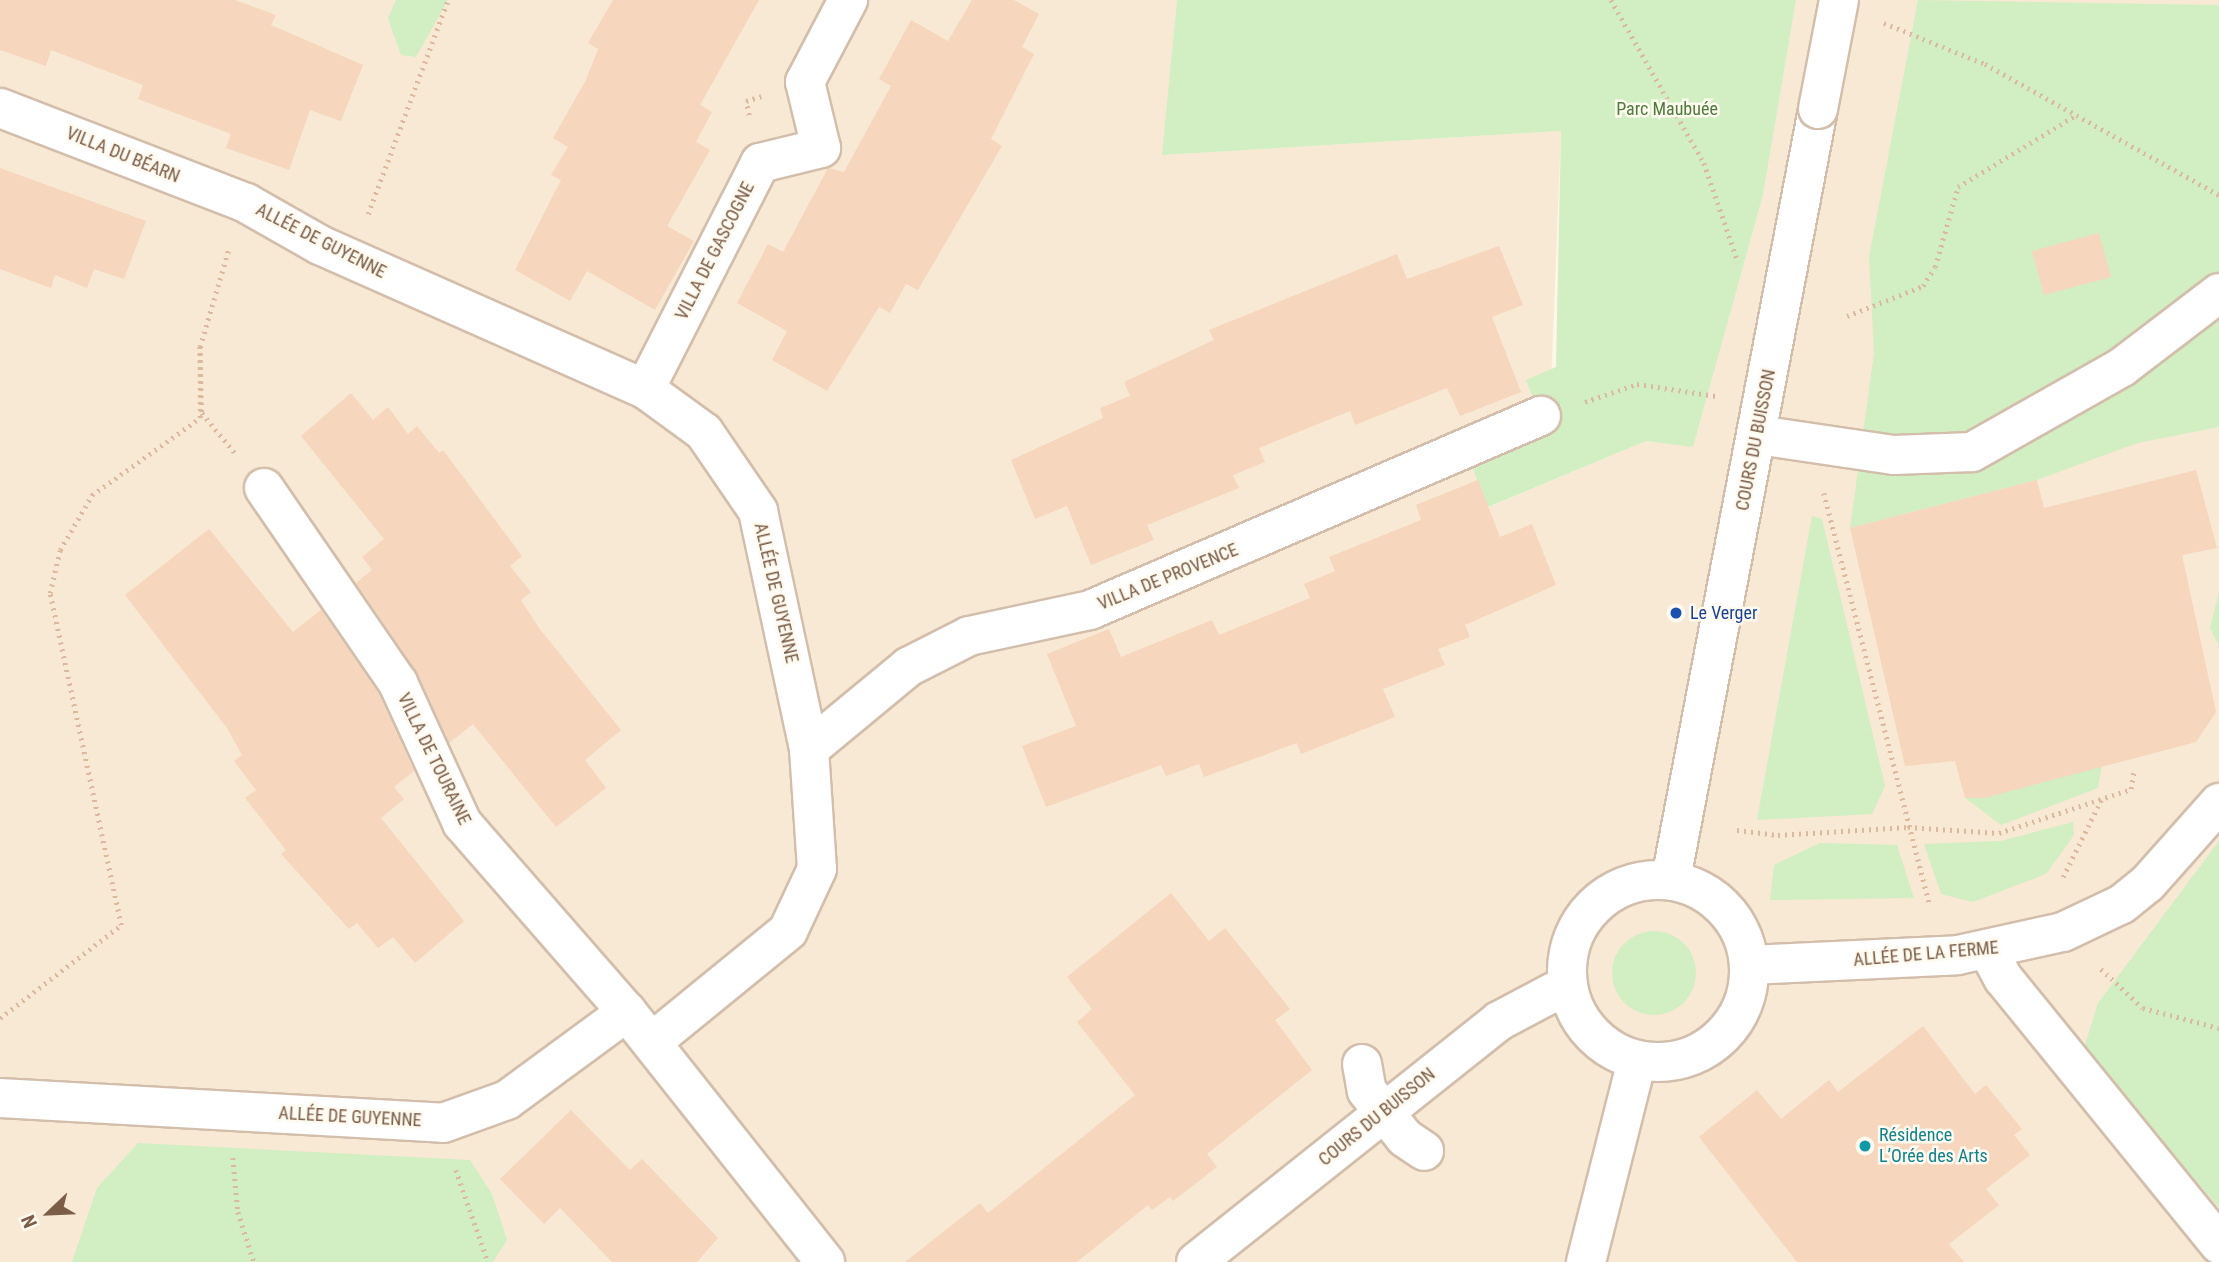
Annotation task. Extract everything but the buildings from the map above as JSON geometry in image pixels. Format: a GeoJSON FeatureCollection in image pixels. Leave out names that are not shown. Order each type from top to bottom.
{"type":"FeatureCollection","features":[{"type":"Feature","properties":{"kind":"street","name":"VILLA DE GASCOGNE"},"geometry":{"type":"LineString","coordinates":[[645,389],[761,163],[821,148],[805,82],[848,0]]}},
{"type":"Feature","properties":{"kind":"street","name":"COURS DU BUISSON"},"geometry":{"type":"LineString","coordinates":[[1671,879],[1758,435],[1839,0]]}},
{"type":"Feature","properties":{"kind":"street","name":"VILLA DU BÉARN"},"geometry":{"type":"LineString","coordinates":[[0,108],[246,203]]}},
{"type":"Feature","properties":{"kind":"street","name":"ALLÉE DE GUYENNE"},"geometry":{"type":"LineString","coordinates":[[246,203],[320,245],[645,389],[704,432],[758,511],[809,749],[817,869],[788,931],[652,1042]]}},
{"type":"Feature","properties":{"kind":"street"},"geometry":{"type":"LineString","coordinates":[[1758,435],[1894,455],[1972,452],[2122,367],[2219,293]]}},
{"type":"Feature","properties":{"kind":"street","name":"VILLA DE PROVENCE"},"geometry":{"type":"LineString","coordinates":[[809,749],[908,667],[969,636],[1090,610],[1541,416]]}},
{"type":"Feature","properties":{"kind":"street","name":"VILLA DE TOURAINE"},"geometry":{"type":"LineString","coordinates":[[264,488],[349,603],[398,683],[462,824],[627,1012]]}},
{"type":"Feature","properties":{"kind":"street","name":"ALLÉE DE LA FERME"},"geometry":{"type":"LineString","coordinates":[[1749,965],[1988,950],[2063,932],[2122,904],[2148,883],[2219,803]]}},
{"type":"Feature","properties":{"kind":"street"},"geometry":{"type":"LineString","coordinates":[[1671,879],[1695,887],[1725,909],[1744,941],[1749,965],[1748,990],[1725,1032],[1685,1059],[1637,1060],[1590,1033],[1567,985],[1566,956],[1592,906],[1624,886],[1671,879]]}},
{"type":"Feature","properties":{"kind":"street"},"geometry":{"type":"LineString","coordinates":[[1988,950],[2003,978],[2219,1244]]}},
{"type":"Feature","properties":{"kind":"street","name":"COURS DU BUISSON"},"geometry":{"type":"LineString","coordinates":[[1196,1262],[1499,1021],[1567,985]]}},
{"type":"Feature","properties":{"kind":"street","name":"ALLÉE DE GUYENNE"},"geometry":{"type":"LineString","coordinates":[[0,1098],[443,1123],[507,1100],[627,1012]]}},
{"type":"Feature","properties":{"kind":"street"},"geometry":{"type":"LineString","coordinates":[[627,1012],[825,1262]]}},
{"type":"Feature","properties":{"kind":"street"},"geometry":{"type":"LineString","coordinates":[[1592,1259],[1637,1060]]}},
{"type":"Feature","properties":{"kind":"street"},"geometry":{"type":"LineString","coordinates":[[1362,1064],[1367,1091],[1383,1112],[1424,1151]]}},
{"type":"Feature","properties":{"kind":"path"},"geometry":{"type":"LineString","coordinates":[[320,245],[373,210],[448,0]]}},
{"type":"Feature","properties":{"kind":"path"},"geometry":{"type":"LineString","coordinates":[[1611,0],[1704,163],[1742,273]]}},
{"type":"Feature","properties":{"kind":"path"},"geometry":{"type":"LineString","coordinates":[[1875,20],[1985,64],[2219,195]]}},
{"type":"Feature","properties":{"kind":"path"},"geometry":{"type":"LineString","coordinates":[[1847,316],[1923,286],[1935,268],[1958,187],[2076,115]]}},
{"type":"Feature","properties":{"kind":"path"},"geometry":{"type":"LineString","coordinates":[[0,1018],[121,925],[50,593],[60,550],[92,495],[200,418],[200,348],[232,239]]}},
{"type":"Feature","properties":{"kind":"path"},"geometry":{"type":"LineString","coordinates":[[200,348],[202,412],[264,488]]}},
{"type":"Feature","properties":{"kind":"path"},"geometry":{"type":"LineString","coordinates":[[1541,416],[1637,384],[1719,397]]}},
{"type":"Feature","properties":{"kind":"path"},"geometry":{"type":"LineString","coordinates":[[1821,485],[1836,520],[1908,827],[1930,905]]}},
{"type":"Feature","properties":{"kind":"path"},"geometry":{"type":"LineString","coordinates":[[1737,830],[1778,835],[1908,827],[1999,833],[2131,789],[2134,769]]}},
{"type":"Feature","properties":{"kind":"path"},"geometry":{"type":"LineString","coordinates":[[2061,881],[2101,799]]}},
{"type":"Feature","properties":{"kind":"path"},"geometry":{"type":"LineString","coordinates":[[2063,932],[2143,1009],[2219,1028]]}},
{"type":"Feature","properties":{"kind":"path"},"geometry":{"type":"LineString","coordinates":[[228,1110],[238,1212],[254,1262]]}},
{"type":"Feature","properties":{"kind":"path"},"geometry":{"type":"LineString","coordinates":[[443,1123],[488,1262]]}},
{"type":"Feature","properties":{"kind":"shaded area"},"geometry":{"type":"Polygon","coordinates":[[[0,0],[1177,0],[1163,155],[1561,131],[1549,435],[1472,466],[1489,507],[1646,441],[1693,446],[1763,195],[1796,0],[2219,0],[2219,1262],[0,1262],[0,0]]]}},
{"type":"Feature","properties":{"kind":"green space"},"geometry":{"type":"Polygon","coordinates":[[[396,0],[448,0],[416,57],[401,55],[388,18],[396,0]]]}},
{"type":"Feature","properties":{"kind":"green space","name":"Parc Maubuée"},"geometry":{"type":"Polygon","coordinates":[[[1177,0],[1796,0],[1763,195],[1693,447],[1646,441],[1488,507],[1472,467],[1548,435],[1526,380],[1556,367],[1561,131],[1162,155],[1177,0]]]}},
{"type":"Feature","properties":{"kind":"green space"},"geometry":{"type":"Polygon","coordinates":[[[1918,0],[2219,5],[2219,427],[2137,443],[2037,480],[1850,528],[1874,353],[1869,257],[1918,0]]]}},
{"type":"Feature","properties":{"kind":"green space"},"geometry":{"type":"Polygon","coordinates":[[[1812,516],[1822,519],[1885,786],[1872,814],[1757,820],[1812,516]]]}},
{"type":"Feature","properties":{"kind":"green space"},"geometry":{"type":"Polygon","coordinates":[[[2219,592],[2219,646],[2210,628],[2219,592]]]}},
{"type":"Feature","properties":{"kind":"green space"},"geometry":{"type":"Polygon","coordinates":[[[2102,765],[2098,788],[2001,825],[1965,798],[2102,765]]]}},
{"type":"Feature","properties":{"kind":"green space"},"geometry":{"type":"Polygon","coordinates":[[[2073,822],[2074,835],[2046,874],[1973,902],[1941,894],[1924,844],[2001,841],[2073,822]]]}},
{"type":"Feature","properties":{"kind":"green space"},"geometry":{"type":"Polygon","coordinates":[[[2219,841],[2219,1208],[2084,1048],[2098,1003],[2219,841]]]}},
{"type":"Feature","properties":{"kind":"green space"},"geometry":{"type":"Polygon","coordinates":[[[1820,843],[1897,845],[1914,898],[1770,900],[1774,865],[1820,843]]]}},
{"type":"Feature","properties":{"kind":"green space"},"geometry":{"type":"Polygon","coordinates":[[[1654,931],[1670,934],[1684,943],[1693,957],[1696,973],[1693,989],[1684,1003],[1670,1012],[1654,1015],[1638,1012],[1624,1003],[1615,989],[1612,973],[1615,957],[1624,943],[1638,934],[1654,931]]]}},
{"type":"Feature","properties":{"kind":"green space"},"geometry":{"type":"Polygon","coordinates":[[[138,1143],[470,1160],[492,1194],[507,1240],[493,1262],[72,1262],[97,1188],[138,1143]]]}},
{"type":"Feature","properties":{"kind":"place","name":"Le Verger"},"geometry":{"type":"Point","coordinates":[1676,613]}},
{"type":"Feature","properties":{"kind":"place","name":"Résidence L’Orée des Arts"},"geometry":{"type":"Point","coordinates":[1865,1146]}}]}
